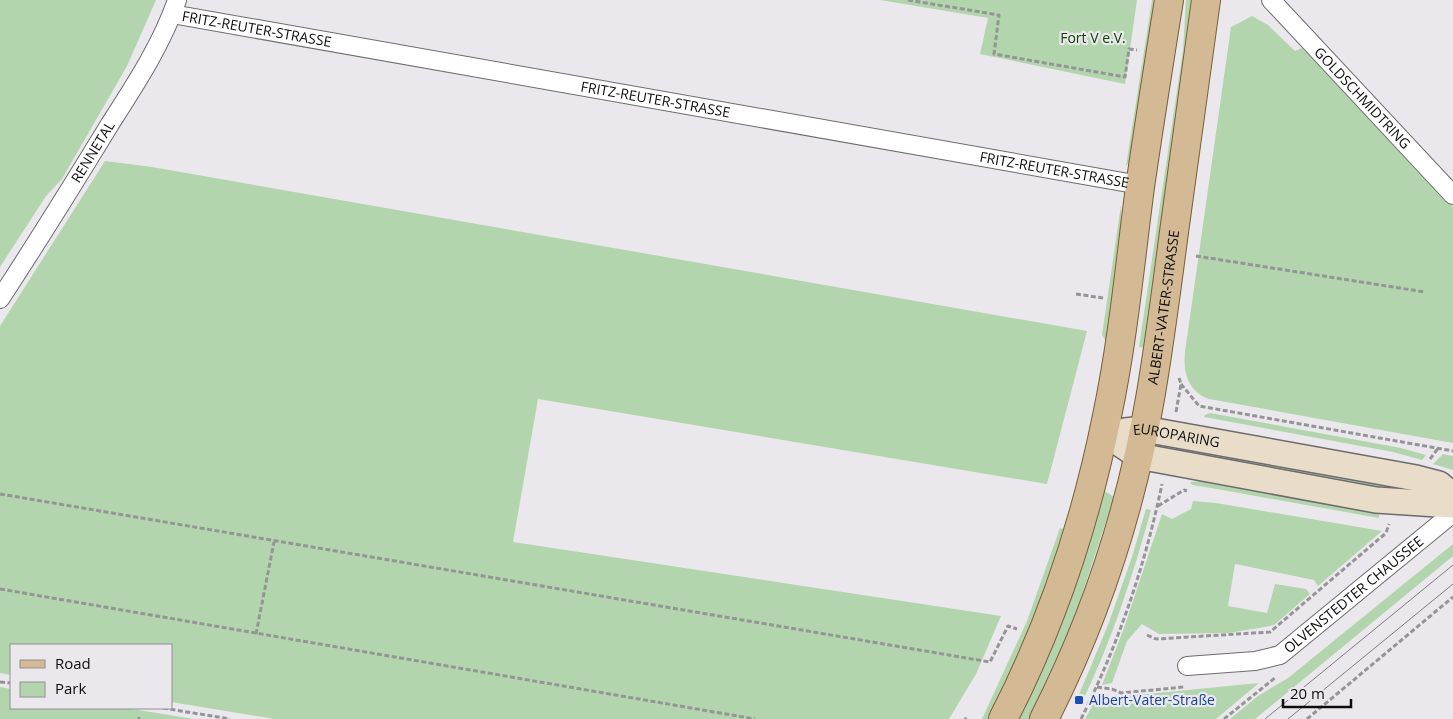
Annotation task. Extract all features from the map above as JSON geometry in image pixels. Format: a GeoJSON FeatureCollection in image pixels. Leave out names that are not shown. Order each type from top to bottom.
{"type":"FeatureCollection","features":[{"type":"Feature","properties":{"kind":"main road"},"geometry":{"type":"LineString","coordinates":[[1003,719],[1030,660],[1069,559],[1086,504],[1104,433],[1119,353],[1140,185],[1169,0]]}},
{"type":"Feature","properties":{"kind":"main road","name":"ALBERT-VATER-STRASSE"},"geometry":{"type":"LineString","coordinates":[[1044,719],[1062,682],[1099,590],[1118,532],[1138,456],[1157,355],[1206,0]]}},
{"type":"Feature","properties":{"kind":"main road","name":"EUROPARING"},"geometry":{"type":"LineString","coordinates":[[1104,433],[1144,429],[1416,478],[1439,484],[1453,496]]}},
{"type":"Feature","properties":{"kind":"main road","name":"EUROPARING"},"geometry":{"type":"LineString","coordinates":[[1104,433],[1138,456],[1376,500],[1453,504]]}},
{"type":"Feature","properties":{"kind":"street","name":"GOLDSCHMIDTRING"},"geometry":{"type":"LineString","coordinates":[[1271,0],[1453,195]]}},
{"type":"Feature","properties":{"kind":"street","name":"FRITZ-REUTER-STRASSE"},"geometry":{"type":"LineString","coordinates":[[174,7],[1140,185]]}},
{"type":"Feature","properties":{"kind":"street","name":"RENNETAL"},"geometry":{"type":"LineString","coordinates":[[0,298],[61,205],[119,111],[151,55],[174,7]]}},
{"type":"Feature","properties":{"kind":"street","name":"OLVENSTEDTER CHAUSSEE"},"geometry":{"type":"LineString","coordinates":[[1187,666],[1254,661],[1280,655],[1453,513]]}},
{"type":"Feature","properties":{"kind":"path"},"geometry":{"type":"LineString","coordinates":[[908,0],[999,15],[994,54],[1126,77],[1129,48],[1141,50]]}},
{"type":"Feature","properties":{"kind":"path"},"geometry":{"type":"LineString","coordinates":[[1202,257],[1425,292]]}},
{"type":"Feature","properties":{"kind":"path"},"geometry":{"type":"LineString","coordinates":[[1076,294],[1105,298]]}},
{"type":"Feature","properties":{"kind":"path"},"geometry":{"type":"LineString","coordinates":[[1181,384],[1199,406],[1453,451]]}},
{"type":"Feature","properties":{"kind":"path"},"geometry":{"type":"LineString","coordinates":[[0,494],[990,662],[1008,626],[1020,630]]}},
{"type":"Feature","properties":{"kind":"path"},"geometry":{"type":"LineString","coordinates":[[1081,719],[1097,688],[1127,612],[1157,506]]}},
{"type":"Feature","properties":{"kind":"path","name":"OLVENSTEDTER CHAUSSEE"},"geometry":{"type":"LineString","coordinates":[[1147,635],[1156,639],[1270,632],[1386,534],[1388,525]]}},
{"type":"Feature","properties":{"kind":"path"},"geometry":{"type":"LineString","coordinates":[[256,634],[274,542]]}},
{"type":"Feature","properties":{"kind":"path"},"geometry":{"type":"LineString","coordinates":[[0,589],[755,719]]}},
{"type":"Feature","properties":{"kind":"path"},"geometry":{"type":"LineString","coordinates":[[1306,719],[1453,597]]}},
{"type":"Feature","properties":{"kind":"path"},"geometry":{"type":"LineString","coordinates":[[1224,719],[1274,678]]}},
{"type":"Feature","properties":{"kind":"path"},"geometry":{"type":"LineString","coordinates":[[1097,688],[1112,689],[1121,693]]}},
{"type":"Feature","properties":{"kind":"path"},"geometry":{"type":"LineString","coordinates":[[169,709],[230,719]]}},
{"type":"Feature","properties":{"kind":"green space"},"geometry":{"type":"Polygon","coordinates":[[[0,0],[156,0],[127,66],[62,179],[46,196],[0,267],[0,0]]]}},
{"type":"Feature","properties":{"kind":"green space","name":"Fort V e.V."},"geometry":{"type":"Polygon","coordinates":[[[880,0],[1137,0],[1125,84],[980,54],[988,18],[880,0]]]}},
{"type":"Feature","properties":{"kind":"green space"},"geometry":{"type":"Polygon","coordinates":[[[1152,0],[1157,0],[1131,160],[1126,166],[1152,0]]]}},
{"type":"Feature","properties":{"kind":"green space"},"geometry":{"type":"Polygon","coordinates":[[[1186,0],[1193,0],[1145,348],[1139,347],[1183,50],[1186,0]]]}},
{"type":"Feature","properties":{"kind":"green space"},"geometry":{"type":"Polygon","coordinates":[[[1252,16],[1268,25],[1295,51],[1302,48],[1453,207],[1453,443],[1209,399],[1196,391],[1188,380],[1185,367],[1185,352],[1231,27],[1252,16]]]}},
{"type":"Feature","properties":{"kind":"green space"},"geometry":{"type":"Polygon","coordinates":[[[105,161],[152,167],[1087,331],[1047,484],[538,399],[513,542],[1001,616],[976,674],[949,719],[275,719],[172,702],[172,644],[10,644],[10,675],[0,673],[0,326],[105,161]]]}},
{"type":"Feature","properties":{"kind":"green space"},"geometry":{"type":"Polygon","coordinates":[[[1121,205],[1122,229],[1106,341],[1102,335],[1121,205]]]}},
{"type":"Feature","properties":{"kind":"green space"},"geometry":{"type":"Polygon","coordinates":[[[1210,413],[1401,448],[1426,455],[1422,460],[1393,452],[1204,417],[1210,413]]]}},
{"type":"Feature","properties":{"kind":"green space"},"geometry":{"type":"Polygon","coordinates":[[[1198,451],[1402,487],[1399,492],[1196,456],[1198,451]]]}},
{"type":"Feature","properties":{"kind":"green space"},"geometry":{"type":"Polygon","coordinates":[[[1443,454],[1453,456],[1453,470],[1433,464],[1443,454]]]}},
{"type":"Feature","properties":{"kind":"green space"},"geometry":{"type":"Polygon","coordinates":[[[1201,481],[1379,512],[1379,518],[1192,485],[1190,482],[1201,481]]]}},
{"type":"Feature","properties":{"kind":"green space"},"geometry":{"type":"Polygon","coordinates":[[[1103,490],[1114,497],[1073,622],[1029,719],[1014,719],[1103,490]]]}},
{"type":"Feature","properties":{"kind":"green space"},"geometry":{"type":"Polygon","coordinates":[[[1193,501],[1216,503],[1382,531],[1318,586],[1314,580],[1235,564],[1228,606],[1267,613],[1275,584],[1306,589],[1310,594],[1274,625],[1259,628],[1228,633],[1159,634],[1142,624],[1127,641],[1112,683],[1102,685],[1124,628],[1162,514],[1172,519],[1191,509],[1193,501]]]}},
{"type":"Feature","properties":{"kind":"green space"},"geometry":{"type":"Polygon","coordinates":[[[1146,509],[1151,510],[1137,559],[1113,631],[1083,700],[1078,697],[1108,625],[1132,557],[1146,509]]]}},
{"type":"Feature","properties":{"kind":"green space"},"geometry":{"type":"Polygon","coordinates":[[[1060,528],[1063,529],[1049,578],[1031,626],[988,719],[982,719],[1027,621],[1060,528]]]}},
{"type":"Feature","properties":{"kind":"green space"},"geometry":{"type":"Polygon","coordinates":[[[1453,544],[1453,556],[1255,719],[1230,719],[1258,696],[1288,678],[1453,544]]]}},
{"type":"Feature","properties":{"kind":"green space"},"geometry":{"type":"Polygon","coordinates":[[[1259,683],[1216,719],[1085,719],[1096,699],[1259,683]]]}},
{"type":"Feature","properties":{"kind":"green space"},"geometry":{"type":"Polygon","coordinates":[[[0,687],[10,689],[10,709],[132,709],[194,719],[0,719],[0,687]]]}},
{"type":"Feature","properties":{"kind":"tram line"},"geometry":{"type":"LineString","coordinates":[[1265,719],[1453,565]]}},
{"type":"Feature","properties":{"kind":"tram line"},"geometry":{"type":"LineString","coordinates":[[1288,719],[1453,584]]}},
{"type":"Feature","properties":{"kind":"place","name":"Albert-Vater-Straße"},"geometry":{"type":"Point","coordinates":[1079,700]}}]}
